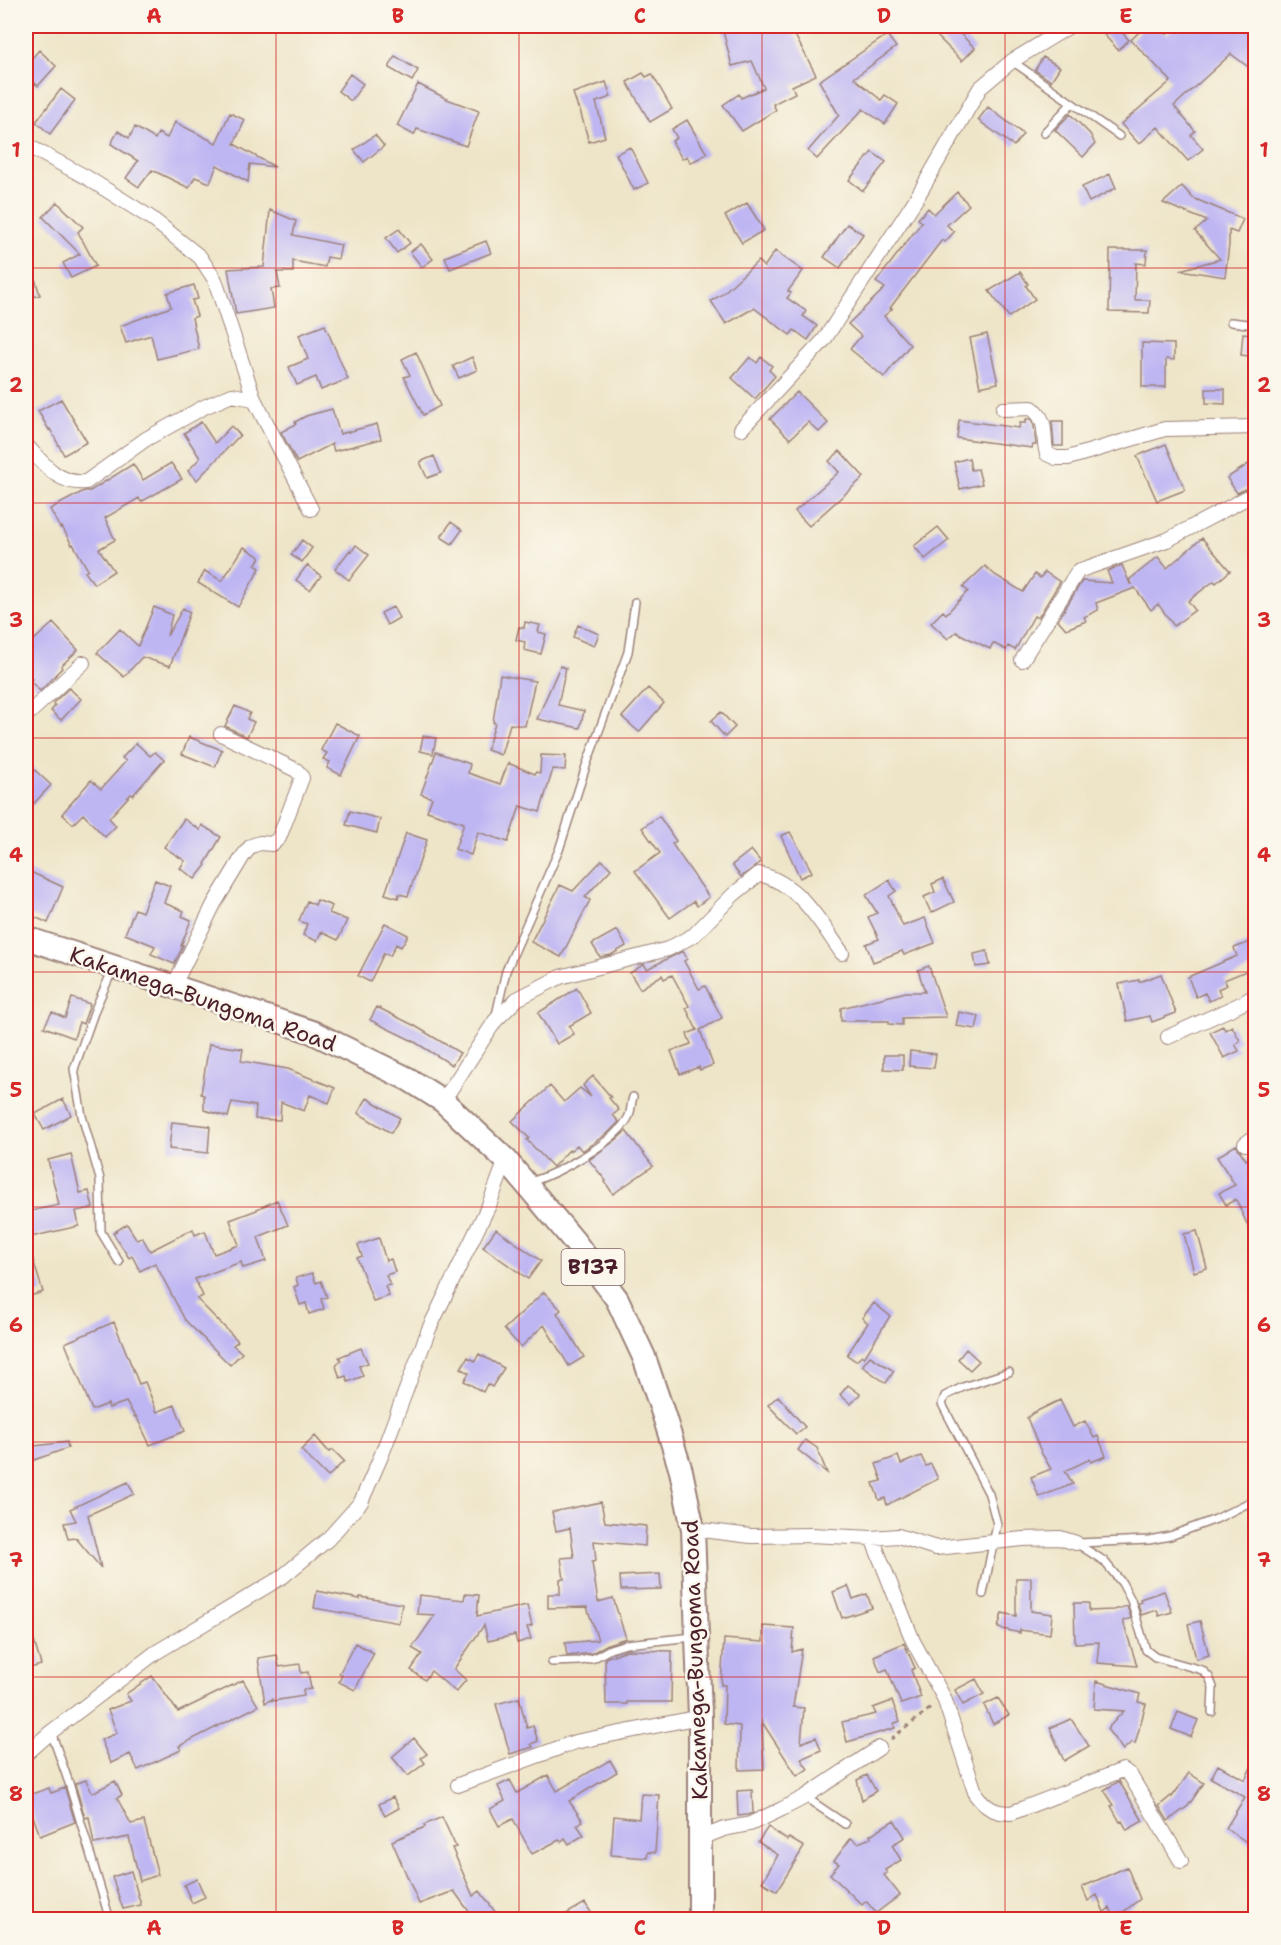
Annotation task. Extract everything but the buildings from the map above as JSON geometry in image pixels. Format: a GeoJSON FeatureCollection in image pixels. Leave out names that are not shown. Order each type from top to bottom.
{"type":"FeatureCollection","features":[{"type":"Feature","properties":{"kind":"main road","name":"Kakamega-Bungoma Road"},"geometry":{"type":"LineString","coordinates":[[26,938],[312,1032],[408,1079],[443,1101],[506,1160],[574,1240],[617,1299],[644,1357],[663,1413],[681,1471],[693,1529],[700,1717],[700,1920]]}},
{"type":"Feature","properties":{"kind":"street"},"geometry":{"type":"LineString","coordinates":[[741,429],[824,340],[916,199],[980,88],[1012,62],[1068,26]]}},
{"type":"Feature","properties":{"kind":"street"},"geometry":{"type":"LineString","coordinates":[[26,145],[86,177],[151,218],[200,256],[215,280],[254,399],[310,509]]}},
{"type":"Feature","properties":{"kind":"street"},"geometry":{"type":"LineString","coordinates":[[26,445],[53,474],[74,483],[86,482],[146,439],[204,407],[232,396],[254,399]]}},
{"type":"Feature","properties":{"kind":"street"},"geometry":{"type":"LineString","coordinates":[[1003,409],[1032,408],[1042,416],[1047,454],[1056,458],[1068,458],[1165,429],[1256,427]]}},
{"type":"Feature","properties":{"kind":"street"},"geometry":{"type":"LineString","coordinates":[[1022,660],[1078,570],[1167,540],[1256,493]]}},
{"type":"Feature","properties":{"kind":"street"},"geometry":{"type":"LineString","coordinates":[[26,716],[82,663]]}},
{"type":"Feature","properties":{"kind":"street"},"geometry":{"type":"LineString","coordinates":[[173,987],[214,904],[243,856],[251,846],[260,843],[272,844],[279,838],[302,778],[296,770],[221,734]]}},
{"type":"Feature","properties":{"kind":"street"},"geometry":{"type":"LineString","coordinates":[[443,1101],[495,1021],[517,999],[560,977],[668,949],[694,935],[759,874],[771,877],[792,888],[818,918],[842,953]]}},
{"type":"Feature","properties":{"kind":"street"},"geometry":{"type":"LineString","coordinates":[[1168,1037],[1256,995]]}},
{"type":"Feature","properties":{"kind":"street"},"geometry":{"type":"LineString","coordinates":[[26,1754],[154,1653],[282,1577],[328,1539],[361,1502],[382,1454],[429,1329],[489,1206],[506,1160]]}},
{"type":"Feature","properties":{"kind":"street"},"geometry":{"type":"LineString","coordinates":[[693,1529],[751,1536],[810,1535],[872,1538],[898,1536],[936,1548],[1023,1539],[1060,1538],[1076,1543]]}},
{"type":"Feature","properties":{"kind":"street"},"geometry":{"type":"LineString","coordinates":[[872,1538],[913,1641],[944,1698],[976,1795],[984,1805],[997,1813],[1011,1813],[1123,1770],[1130,1775],[1181,1861]]}},
{"type":"Feature","properties":{"kind":"street"},"geometry":{"type":"LineString","coordinates":[[458,1785],[575,1742],[700,1717]]}},
{"type":"Feature","properties":{"kind":"street"},"geometry":{"type":"LineString","coordinates":[[701,1838],[724,1829],[750,1824],[805,1797],[879,1748]]}},
{"type":"Feature","properties":{"kind":"lane"},"geometry":{"type":"LineString","coordinates":[[1012,62],[1119,136]]}},
{"type":"Feature","properties":{"kind":"lane"},"geometry":{"type":"LineString","coordinates":[[1044,133],[1072,103]]}},
{"type":"Feature","properties":{"kind":"lane"},"geometry":{"type":"LineString","coordinates":[[1231,322],[1256,325]]}},
{"type":"Feature","properties":{"kind":"lane"},"geometry":{"type":"LineString","coordinates":[[495,1021],[506,971],[559,850],[586,766],[628,652],[635,602]]}},
{"type":"Feature","properties":{"kind":"lane"},"geometry":{"type":"LineString","coordinates":[[114,967],[96,1007],[74,1069],[82,1116],[100,1179],[102,1232],[120,1262]]}},
{"type":"Feature","properties":{"kind":"lane"},"geometry":{"type":"LineString","coordinates":[[526,1184],[569,1166],[604,1142],[617,1131],[628,1116],[633,1097]]}},
{"type":"Feature","properties":{"kind":"lane"},"geometry":{"type":"LineString","coordinates":[[983,1594],[997,1524],[989,1494],[942,1404],[945,1396],[963,1387],[1009,1371]]}},
{"type":"Feature","properties":{"kind":"lane"},"geometry":{"type":"LineString","coordinates":[[1076,1543],[1149,1540],[1170,1536],[1216,1520],[1256,1499]]}},
{"type":"Feature","properties":{"kind":"lane"},"geometry":{"type":"LineString","coordinates":[[1076,1543],[1104,1561],[1122,1583],[1131,1600],[1146,1650],[1155,1657],[1202,1670],[1209,1677],[1213,1687],[1212,1712]]}},
{"type":"Feature","properties":{"kind":"lane"},"geometry":{"type":"LineString","coordinates":[[552,1662],[594,1659],[626,1644],[698,1636]]}},
{"type":"Feature","properties":{"kind":"lane"},"geometry":{"type":"LineString","coordinates":[[51,1732],[69,1783],[110,1920]]}},
{"type":"Feature","properties":{"kind":"lane"},"geometry":{"type":"LineString","coordinates":[[805,1797],[845,1824]]}},
{"type":"Feature","properties":{"kind":"path"},"geometry":{"type":"LineString","coordinates":[[879,1748],[944,1698]]}}]}
